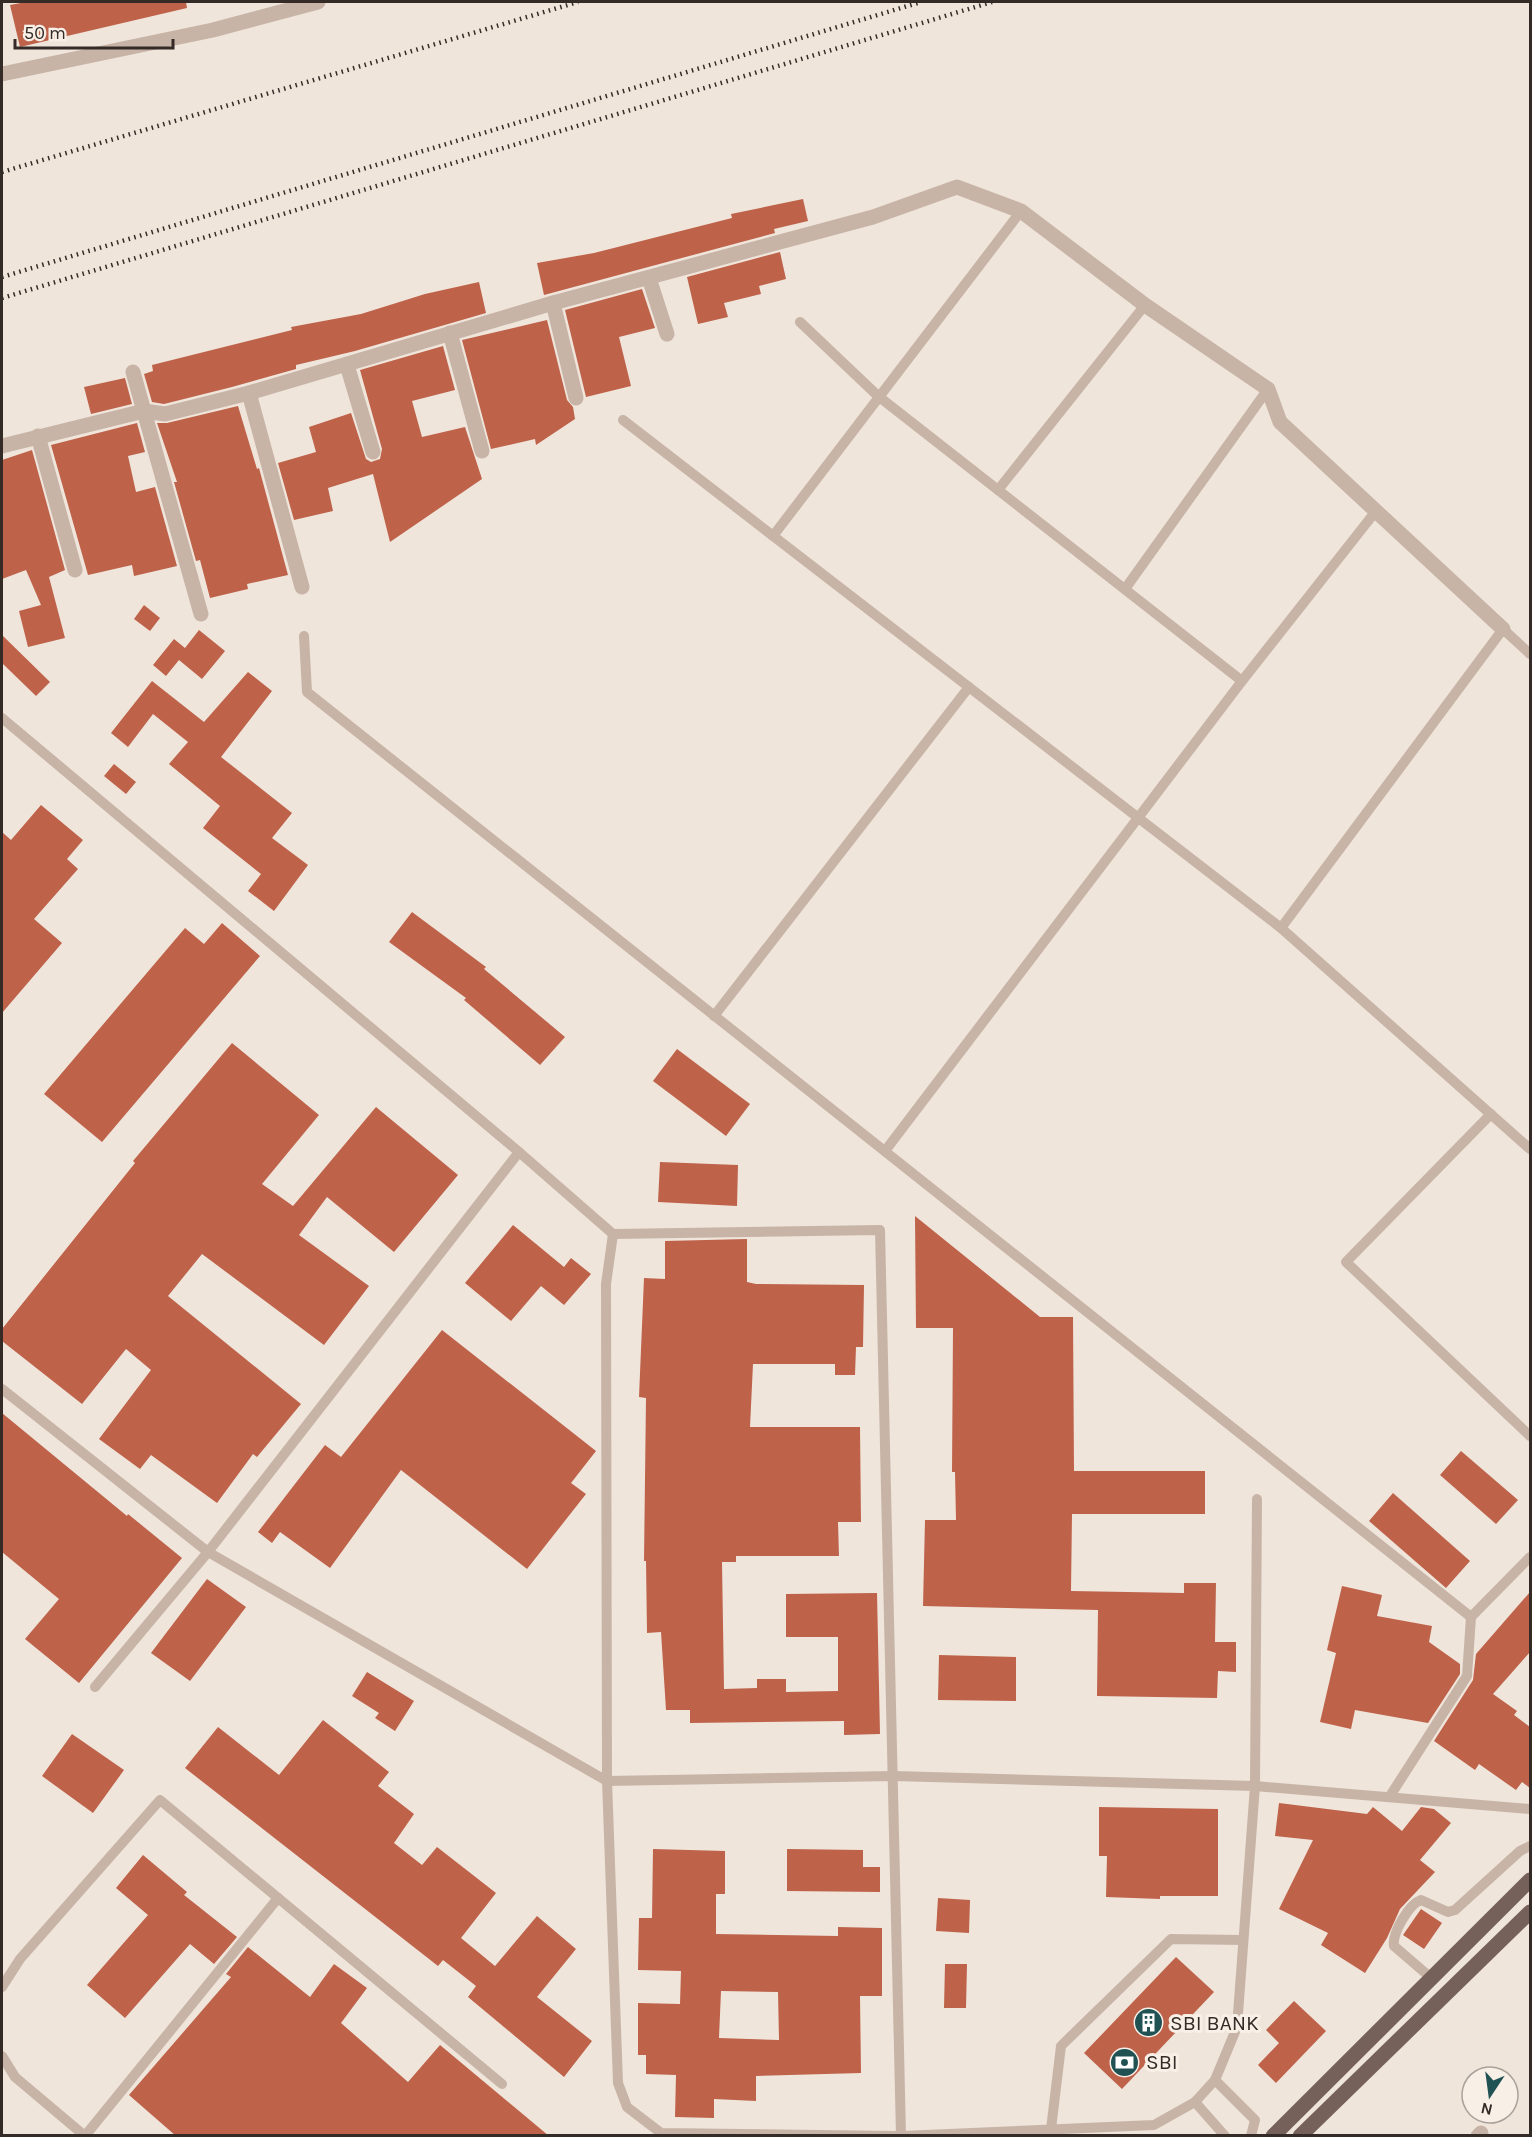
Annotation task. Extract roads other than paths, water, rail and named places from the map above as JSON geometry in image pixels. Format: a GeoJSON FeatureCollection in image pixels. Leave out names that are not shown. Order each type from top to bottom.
{"type":"FeatureCollection","features":[{"type":"Feature","properties":{"kind":"main road"},"geometry":{"type":"LineString","coordinates":[[1273,2136],[1430,1977],[1530,1880]]}},
{"type":"Feature","properties":{"kind":"main road"},"geometry":{"type":"LineString","coordinates":[[1300,2136],[1530,1912]]}},
{"type":"Feature","properties":{"kind":"street"},"geometry":{"type":"LineString","coordinates":[[2,74],[213,30],[318,2]]}},
{"type":"Feature","properties":{"kind":"street"},"geometry":{"type":"LineString","coordinates":[[2,446],[144,411],[165,414],[249,393],[553,303],[873,217],[957,187],[1021,211],[1145,305],[1268,388],[1280,422],[1503,629]]}},
{"type":"Feature","properties":{"kind":"street"},"geometry":{"type":"LineString","coordinates":[[649,278],[667,334]]}},
{"type":"Feature","properties":{"kind":"street"},"geometry":{"type":"LineString","coordinates":[[553,303],[576,398]]}},
{"type":"Feature","properties":{"kind":"street"},"geometry":{"type":"LineString","coordinates":[[450,333],[482,451]]}},
{"type":"Feature","properties":{"kind":"street"},"geometry":{"type":"LineString","coordinates":[[347,365],[373,452]]}},
{"type":"Feature","properties":{"kind":"street"},"geometry":{"type":"LineString","coordinates":[[133,372],[201,614]]}},
{"type":"Feature","properties":{"kind":"street"},"geometry":{"type":"LineString","coordinates":[[249,393],[303,587]]}},
{"type":"Feature","properties":{"kind":"street"},"geometry":{"type":"LineString","coordinates":[[38,436],[75,570]]}},
{"type":"Feature","properties":{"kind":"lane"},"geometry":{"type":"LineString","coordinates":[[773,536],[1021,211]]}},
{"type":"Feature","properties":{"kind":"lane"},"geometry":{"type":"LineString","coordinates":[[998,490],[1145,305]]}},
{"type":"Feature","properties":{"kind":"lane"},"geometry":{"type":"LineString","coordinates":[[800,322],[878,396],[1242,681]]}},
{"type":"Feature","properties":{"kind":"lane"},"geometry":{"type":"LineString","coordinates":[[1125,589],[1268,388]]}},
{"type":"Feature","properties":{"kind":"lane"},"geometry":{"type":"LineString","coordinates":[[623,420],[1281,928],[1530,1149]]}},
{"type":"Feature","properties":{"kind":"lane"},"geometry":{"type":"LineString","coordinates":[[885,1151],[1242,681],[1376,511]]}},
{"type":"Feature","properties":{"kind":"lane"},"geometry":{"type":"LineString","coordinates":[[1281,928],[1503,629],[1530,654]]}},
{"type":"Feature","properties":{"kind":"lane"},"geometry":{"type":"LineString","coordinates":[[304,636],[307,692],[1471,1617]]}},
{"type":"Feature","properties":{"kind":"lane"},"geometry":{"type":"LineString","coordinates":[[714,1016],[969,687]]}},
{"type":"Feature","properties":{"kind":"lane"},"geometry":{"type":"LineString","coordinates":[[2,718],[519,1152],[613,1234],[880,1230],[894,1776],[900,2136]]}},
{"type":"Feature","properties":{"kind":"lane"},"geometry":{"type":"LineString","coordinates":[[1491,1114],[1346,1262],[1530,1436]]}},
{"type":"Feature","properties":{"kind":"lane"},"geometry":{"type":"LineString","coordinates":[[95,1687],[208,1552],[519,1152]]}},
{"type":"Feature","properties":{"kind":"lane"},"geometry":{"type":"LineString","coordinates":[[613,1234],[606,1284],[607,1781],[618,2083],[627,2107],[662,2133],[900,2136],[1154,2125],[1195,2102],[1215,2080],[1237,2027],[1255,1786],[1257,1499]]}},
{"type":"Feature","properties":{"kind":"lane"},"geometry":{"type":"LineString","coordinates":[[2,1389],[208,1552],[607,1781],[894,1776],[1255,1786],[1530,1809]]}},
{"type":"Feature","properties":{"kind":"lane"},"geometry":{"type":"LineString","coordinates":[[1390,1796],[1467,1676],[1471,1617],[1530,1557]]}},
{"type":"Feature","properties":{"kind":"lane"},"geometry":{"type":"LineString","coordinates":[[2,1987],[20,1959],[160,1800],[502,2084]]}},
{"type":"Feature","properties":{"kind":"lane"},"geometry":{"type":"LineString","coordinates":[[1430,1977],[1394,1946],[1393,1940],[1415,1902],[1421,1900],[1448,1912],[1455,1910],[1520,1851],[1530,1846]]}},
{"type":"Feature","properties":{"kind":"lane"},"geometry":{"type":"LineString","coordinates":[[2,2056],[15,2077],[85,2136],[278,1898]]}},
{"type":"Feature","properties":{"kind":"lane"},"geometry":{"type":"LineString","coordinates":[[1050,2129],[1061,2046],[1171,1939],[1243,1940]]}},
{"type":"Feature","properties":{"kind":"lane"},"geometry":{"type":"LineString","coordinates":[[1215,2080],[1255,2120],[1251,2136]]}},
{"type":"Feature","properties":{"kind":"lane"},"geometry":{"type":"LineString","coordinates":[[1195,2102],[1225,2136]]}},
{"type":"Feature","properties":{"kind":"railway"},"geometry":{"type":"LineString","coordinates":[[2,172],[578,2]]}},
{"type":"Feature","properties":{"kind":"railway"},"geometry":{"type":"LineString","coordinates":[[2,277],[921,2]]}},
{"type":"Feature","properties":{"kind":"railway"},"geometry":{"type":"LineString","coordinates":[[2,298],[992,2]]}},
{"type":"Feature","properties":{"kind":"place","name":"SBI BANK"},"geometry":{"type":"Point","coordinates":[1149,2023]}},
{"type":"Feature","properties":{"kind":"place","name":"SBI"},"geometry":{"type":"Point","coordinates":[1125,2062]}}]}
